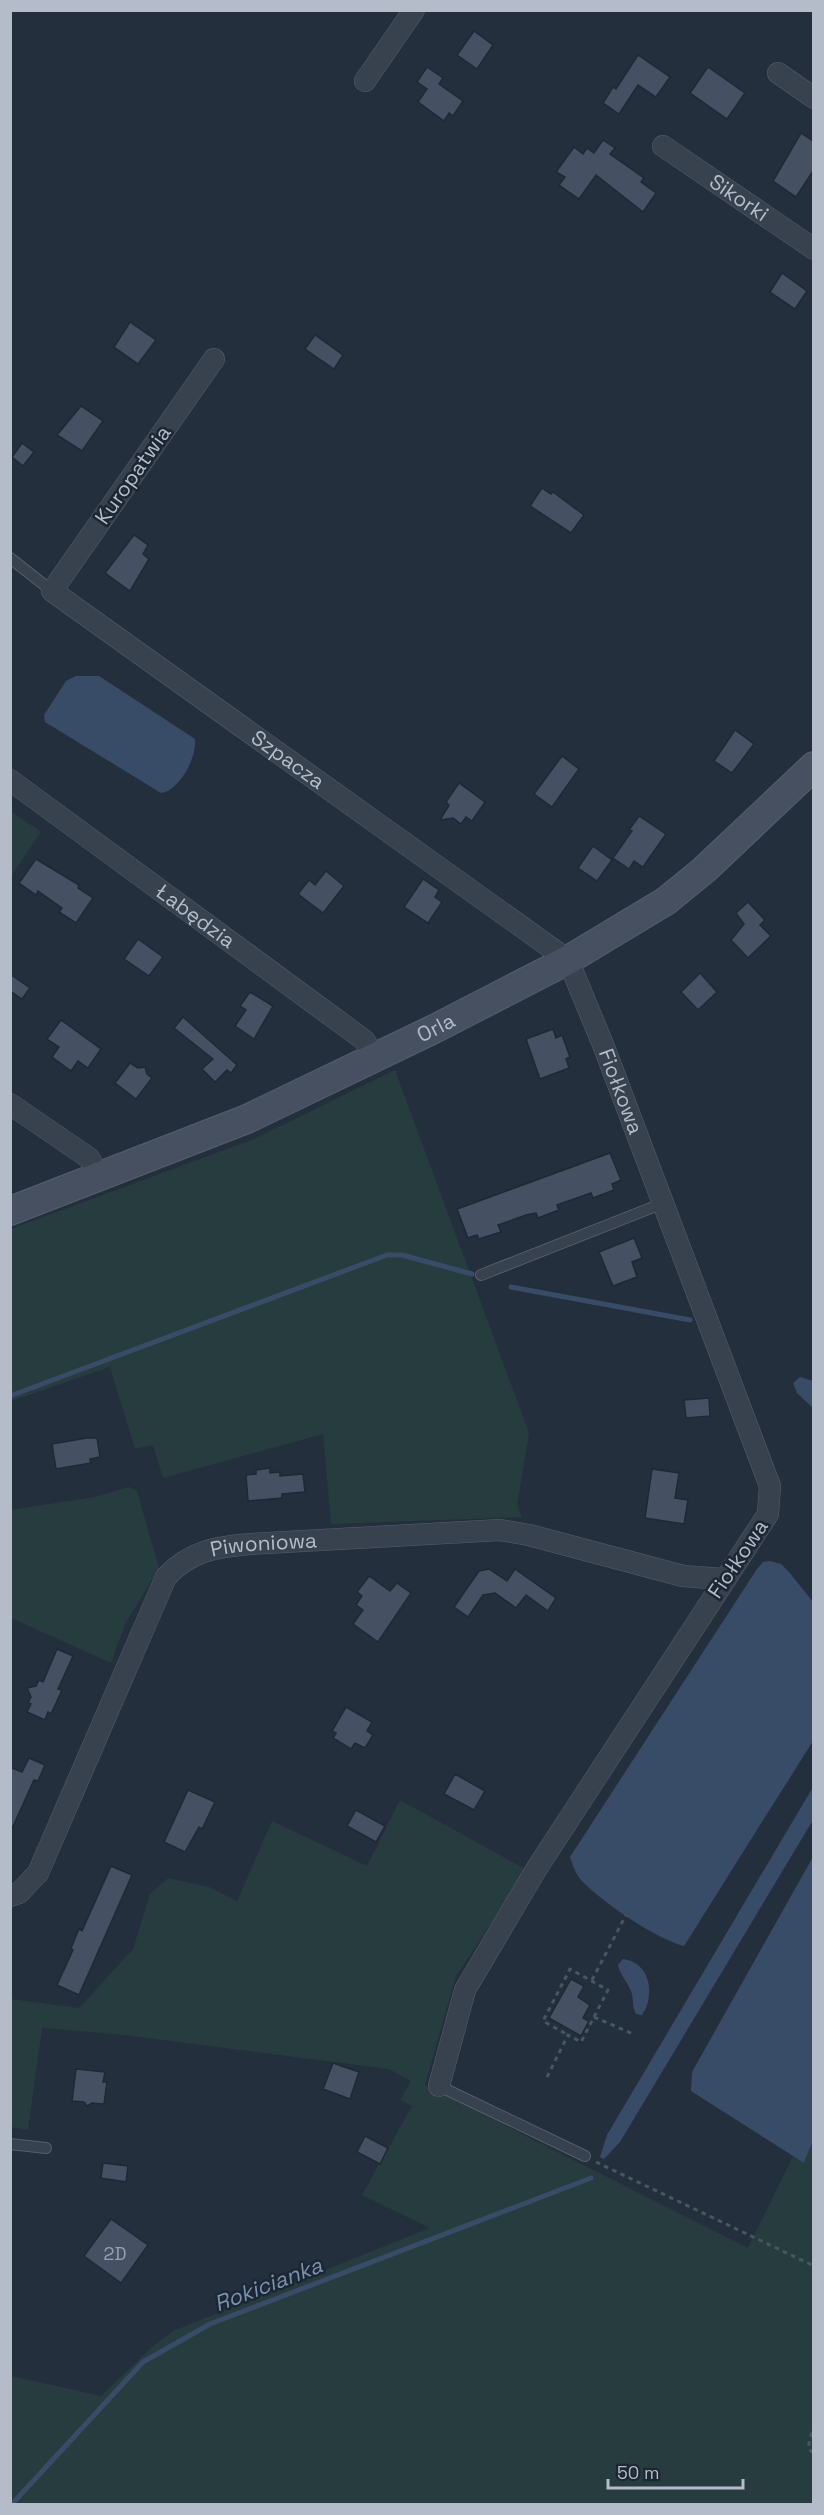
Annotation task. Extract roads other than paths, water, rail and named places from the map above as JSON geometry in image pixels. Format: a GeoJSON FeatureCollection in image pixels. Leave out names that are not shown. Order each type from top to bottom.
{"type":"FeatureCollection","features":[{"type":"Feature","properties":{"kind":"street"},"geometry":{"type":"LineString","coordinates":[[365,81],[414,10]]}},
{"type":"Feature","properties":{"kind":"street"},"geometry":{"type":"LineString","coordinates":[[778,73],[813,98]]}},
{"type":"Feature","properties":{"kind":"street","name":"Sikorki"},"geometry":{"type":"LineString","coordinates":[[663,146],[813,249]]}},
{"type":"Feature","properties":{"kind":"street","name":"Kuropatwia"},"geometry":{"type":"LineString","coordinates":[[52,591],[214,359]]}},
{"type":"Feature","properties":{"kind":"street","name":"Szpacza"},"geometry":{"type":"LineString","coordinates":[[52,591],[568,960]]}},
{"type":"Feature","properties":{"kind":"street","name":"Orla"},"geometry":{"type":"LineString","coordinates":[[10,1211],[247,1119],[568,960],[666,902],[704,870],[813,766]]}},
{"type":"Feature","properties":{"kind":"street","name":"Łabędzia"},"geometry":{"type":"LineString","coordinates":[[10,780],[364,1040],[375,1057]]}},
{"type":"Feature","properties":{"kind":"street","name":"Fiołkowa"},"geometry":{"type":"LineString","coordinates":[[440,2086],[465,1990],[537,1868],[724,1578],[768,1514],[770,1486],[661,1204],[604,1047],[568,960]]}},
{"type":"Feature","properties":{"kind":"street"},"geometry":{"type":"LineString","coordinates":[[10,1104],[90,1158],[100,1177]]}},
{"type":"Feature","properties":{"kind":"street","name":"Piwoniowa"},"geometry":{"type":"LineString","coordinates":[[10,1896],[29,1885],[39,1873],[166,1577],[185,1558],[196,1553],[210,1548],[250,1544],[500,1530],[529,1534],[683,1576],[724,1578]]}},
{"type":"Feature","properties":{"kind":"lane","name":"Szpacza"},"geometry":{"type":"LineString","coordinates":[[10,558],[52,591]]}},
{"type":"Feature","properties":{"kind":"lane"},"geometry":{"type":"LineString","coordinates":[[481,1275],[661,1204]]}},
{"type":"Feature","properties":{"kind":"lane"},"geometry":{"type":"LineString","coordinates":[[440,2086],[585,2156]]}},
{"type":"Feature","properties":{"kind":"lane"},"geometry":{"type":"LineString","coordinates":[[10,2144],[46,2148]]}},
{"type":"Feature","properties":{"kind":"water"},"geometry":{"type":"Polygon","coordinates":[[[76,676],[99,676],[195,739],[190,763],[175,786],[161,793],[45,722],[44,715],[66,681],[76,676]]]}},
{"type":"Feature","properties":{"kind":"water"},"geometry":{"type":"Polygon","coordinates":[[[800,1377],[813,1381],[813,1408],[797,1393],[793,1383],[800,1377]]]}},
{"type":"Feature","properties":{"kind":"water"},"geometry":{"type":"Polygon","coordinates":[[[763,1562],[781,1564],[813,1602],[813,1741],[684,1946],[660,1936],[603,1900],[581,1879],[570,1857],[757,1569],[763,1562]]]}},
{"type":"Feature","properties":{"kind":"water"},"geometry":{"type":"Polygon","coordinates":[[[813,1787],[813,1820],[620,2142],[604,2159],[600,2157],[607,2135],[813,1787]]]}},
{"type":"Feature","properties":{"kind":"water"},"geometry":{"type":"Polygon","coordinates":[[[813,1857],[814,2137],[804,2163],[691,2091],[692,2072],[813,1857]]]}},
{"type":"Feature","properties":{"kind":"water"},"geometry":{"type":"Polygon","coordinates":[[[623,1959],[639,1966],[648,1981],[649,1998],[642,2015],[636,2014],[631,1991],[619,1969],[618,1965],[623,1959]]]}},
{"type":"Feature","properties":{"kind":"waterway"},"geometry":{"type":"LineString","coordinates":[[10,1396],[387,1255],[402,1255],[472,1274]]}},
{"type":"Feature","properties":{"kind":"waterway"},"geometry":{"type":"LineString","coordinates":[[511,1287],[690,1320]]}},
{"type":"Feature","properties":{"kind":"waterway","name":"Rokicianka"},"geometry":{"type":"LineString","coordinates":[[12,2504],[143,2362],[210,2324],[591,2178]]}}]}
